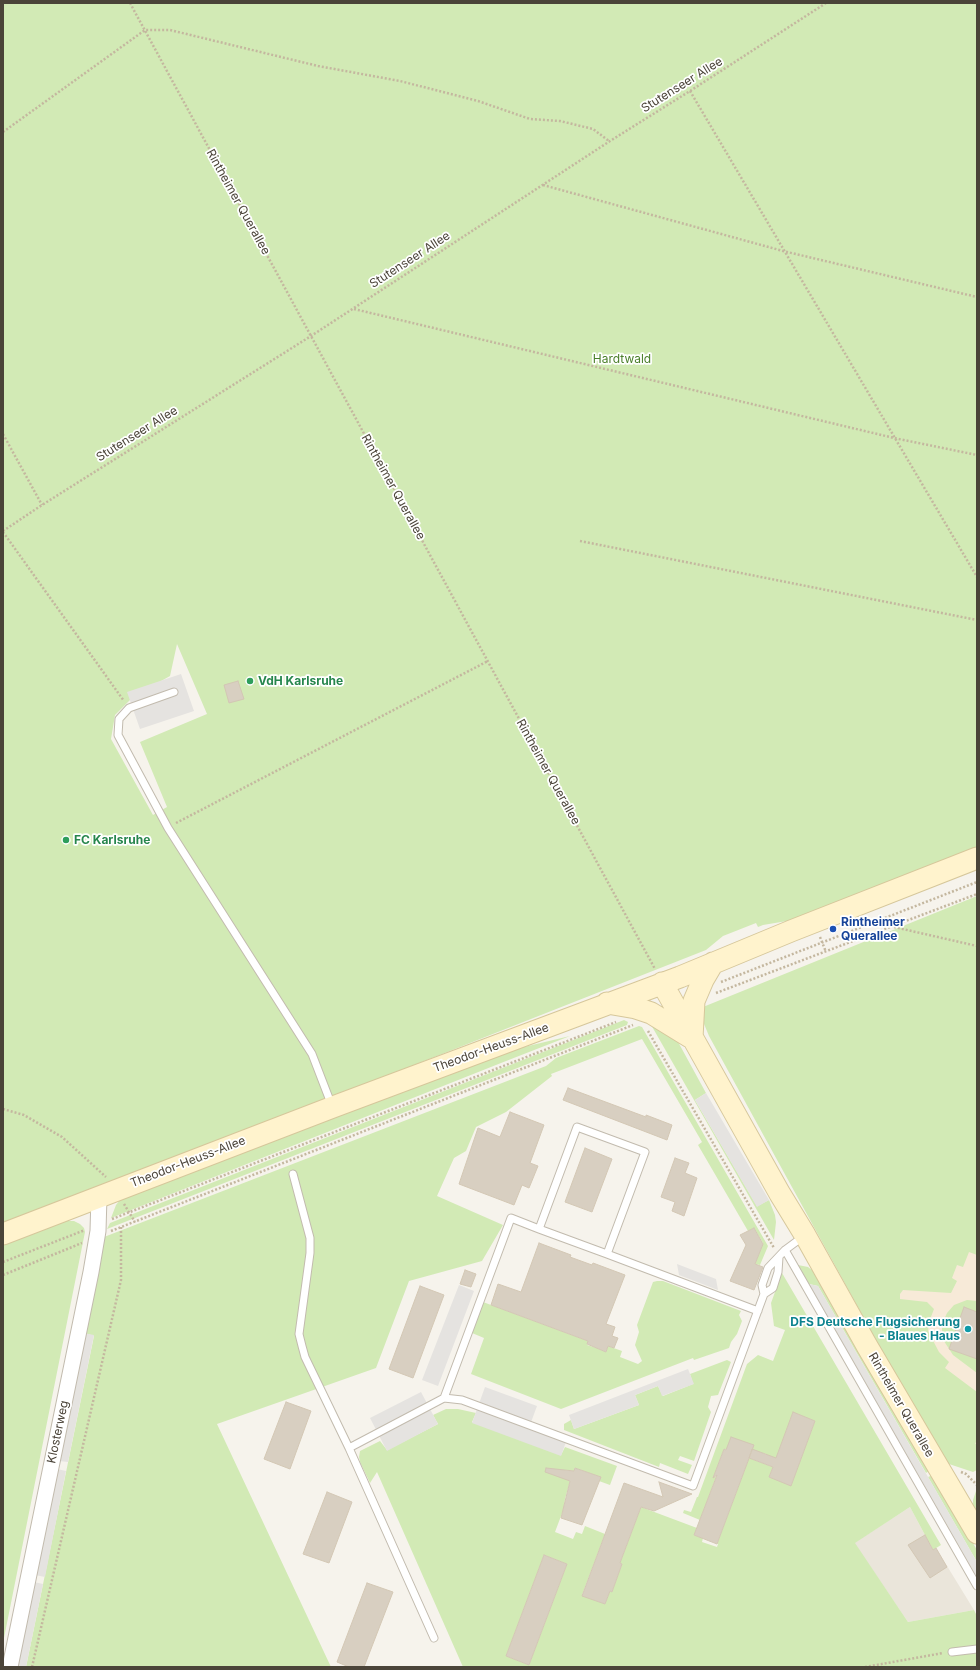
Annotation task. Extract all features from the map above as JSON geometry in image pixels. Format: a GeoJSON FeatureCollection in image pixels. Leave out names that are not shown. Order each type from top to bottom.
{"type":"FeatureCollection","features":[{"type":"Feature","properties":{"kind":"main road","name":"Theodor-Heuss-Allee"},"geometry":{"type":"LineString","coordinates":[[3,1234],[332,1107],[545,1028],[607,1003],[659,977],[713,963],[977,858]]}},
{"type":"Feature","properties":{"kind":"main road"},"geometry":{"type":"LineString","coordinates":[[607,1003],[636,1008],[651,1013],[692,1038],[693,1010],[697,993],[713,963]]}},
{"type":"Feature","properties":{"kind":"main road","name":"Rintheimer Querallee"},"geometry":{"type":"LineString","coordinates":[[659,977],[692,1038],[806,1235],[866,1346],[977,1533]]}},
{"type":"Feature","properties":{"kind":"street","name":"Klosterweg"},"geometry":{"type":"LineString","coordinates":[[10,1667],[107,1193]]}},
{"type":"Feature","properties":{"kind":"lane"},"geometry":{"type":"LineString","coordinates":[[174,692],[129,708],[119,719],[118,735],[168,828],[312,1054],[332,1107]]}},
{"type":"Feature","properties":{"kind":"lane"},"geometry":{"type":"LineString","coordinates":[[539,1229],[577,1127],[645,1152],[606,1254]]}},
{"type":"Feature","properties":{"kind":"lane"},"geometry":{"type":"LineString","coordinates":[[293,1174],[310,1238],[310,1253],[299,1334],[305,1357],[350,1448],[434,1638]]}},
{"type":"Feature","properties":{"kind":"lane"},"geometry":{"type":"LineString","coordinates":[[444,1398],[511,1218],[758,1311]]}},
{"type":"Feature","properties":{"kind":"lane"},"geometry":{"type":"LineString","coordinates":[[350,1448],[444,1398],[462,1400],[692,1486],[764,1294],[762,1285],[768,1268],[786,1250],[806,1235]]}},
{"type":"Feature","properties":{"kind":"lane"},"geometry":{"type":"LineString","coordinates":[[786,1250],[977,1586]]}},
{"type":"Feature","properties":{"kind":"lane"},"geometry":{"type":"LineString","coordinates":[[764,1294],[773,1288],[778,1272],[779,1257]]}},
{"type":"Feature","properties":{"kind":"lane"},"geometry":{"type":"LineString","coordinates":[[952,1652],[977,1649]]}},
{"type":"Feature","properties":{"kind":"path","name":"Rintheimer Querallee"},"geometry":{"type":"LineString","coordinates":[[130,3],[659,977]]}},
{"type":"Feature","properties":{"kind":"path","name":"Stutenseer Allee"},"geometry":{"type":"LineString","coordinates":[[3,531],[42,504],[311,336],[610,141],[826,3]]}},
{"type":"Feature","properties":{"kind":"path"},"geometry":{"type":"LineString","coordinates":[[3,132],[145,30],[170,30],[318,66],[400,81],[478,101],[530,120],[560,121],[594,129],[610,141]]}},
{"type":"Feature","properties":{"kind":"path"},"geometry":{"type":"LineString","coordinates":[[690,91],[783,251],[977,577]]}},
{"type":"Feature","properties":{"kind":"path"},"geometry":{"type":"LineString","coordinates":[[542,185],[783,251],[977,297]]}},
{"type":"Feature","properties":{"kind":"path"},"geometry":{"type":"LineString","coordinates":[[353,308],[894,438],[977,455]]}},
{"type":"Feature","properties":{"kind":"path"},"geometry":{"type":"LineString","coordinates":[[3,434],[42,504]]}},
{"type":"Feature","properties":{"kind":"path"},"geometry":{"type":"LineString","coordinates":[[3,531],[129,708]]}},
{"type":"Feature","properties":{"kind":"path"},"geometry":{"type":"LineString","coordinates":[[580,541],[977,620]]}},
{"type":"Feature","properties":{"kind":"path"},"geometry":{"type":"LineString","coordinates":[[168,828],[488,661]]}},
{"type":"Feature","properties":{"kind":"path"},"geometry":{"type":"LineString","coordinates":[[697,993],[822,942],[977,882]]}},
{"type":"Feature","properties":{"kind":"path"},"geometry":{"type":"LineString","coordinates":[[726,990],[977,894]]}},
{"type":"Feature","properties":{"kind":"path"},"geometry":{"type":"LineString","coordinates":[[894,927],[977,946]]}},
{"type":"Feature","properties":{"kind":"path"},"geometry":{"type":"LineString","coordinates":[[820,936],[826,952]]}},
{"type":"Feature","properties":{"kind":"path"},"geometry":{"type":"LineString","coordinates":[[3,1275],[98,1231],[616,1021]]}},
{"type":"Feature","properties":{"kind":"path"},"geometry":{"type":"LineString","coordinates":[[3,1262],[98,1231],[121,1227],[634,1024]]}},
{"type":"Feature","properties":{"kind":"path"},"geometry":{"type":"LineString","coordinates":[[3,1108],[24,1115],[62,1137],[97,1168],[110,1182],[107,1193]]}},
{"type":"Feature","properties":{"kind":"path"},"geometry":{"type":"LineString","coordinates":[[32,1667],[121,1280],[121,1227]]}},
{"type":"Feature","properties":{"kind":"path"},"geometry":{"type":"LineString","coordinates":[[973,1481],[977,1485]]}},
{"type":"Feature","properties":{"kind":"path"},"geometry":{"type":"LineString","coordinates":[[865,1667],[952,1652]]}},
{"type":"Feature","properties":{"kind":"shaded area"},"geometry":{"type":"Polygon","coordinates":[[[181,674],[194,711],[140,729],[127,692],[181,674]]]}},
{"type":"Feature","properties":{"kind":"shaded area"},"geometry":{"type":"Polygon","coordinates":[[[706,1093],[769,1200],[757,1207],[695,1100],[706,1093]]]}},
{"type":"Feature","properties":{"kind":"shaded area"},"geometry":{"type":"Polygon","coordinates":[[[977,1237],[977,1454],[883,1291],[977,1237]]]}},
{"type":"Feature","properties":{"kind":"shaded area"},"geometry":{"type":"Polygon","coordinates":[[[677,1264],[716,1279],[718,1290],[679,1275],[677,1264]]]}},
{"type":"Feature","properties":{"kind":"shaded area"},"geometry":{"type":"Polygon","coordinates":[[[809,1284],[818,1286],[977,1562],[977,1577],[809,1284]]]}},
{"type":"Feature","properties":{"kind":"shaded area"},"geometry":{"type":"Polygon","coordinates":[[[459,1285],[474,1291],[438,1386],[422,1380],[459,1285]]]}},
{"type":"Feature","properties":{"kind":"shaded area"},"geometry":{"type":"Polygon","coordinates":[[[78,1332],[94,1335],[68,1462],[59,1461],[57,1469],[66,1471],[45,1577],[35,1575],[34,1582],[43,1584],[26,1667],[10,1667],[78,1332]]]}},
{"type":"Feature","properties":{"kind":"shaded area"},"geometry":{"type":"Polygon","coordinates":[[[688,1369],[694,1384],[662,1396],[658,1386],[635,1395],[639,1405],[574,1429],[569,1415],[688,1369]]]}},
{"type":"Feature","properties":{"kind":"shaded area"},"geometry":{"type":"Polygon","coordinates":[[[485,1387],[537,1406],[530,1425],[567,1439],[561,1456],[472,1423],[485,1387]]]}},
{"type":"Feature","properties":{"kind":"shaded area"},"geometry":{"type":"Polygon","coordinates":[[[421,1392],[438,1424],[387,1451],[370,1418],[421,1392]]]}},
{"type":"Feature","properties":{"kind":"shaded area"},"geometry":{"type":"Polygon","coordinates":[[[910,1507],[933,1550],[936,1548],[974,1610],[908,1622],[854,1543],[910,1507]]]}},
{"type":"Feature","properties":{"kind":"green space","name":"Hardtwald"},"geometry":{"type":"Polygon","coordinates":[[[3,3],[977,3],[977,849],[793,920],[758,927],[756,923],[723,936],[706,950],[3,1227],[3,3]],[[177,644],[170,676],[133,697],[115,715],[111,739],[153,815],[167,807],[140,742],[207,714],[177,644]]]}},
{"type":"Feature","properties":{"kind":"green space"},"geometry":{"type":"Polygon","coordinates":[[[977,896],[977,1255],[969,1252],[963,1267],[957,1265],[952,1278],[957,1281],[951,1293],[903,1290],[900,1294],[900,1299],[927,1302],[934,1309],[929,1322],[928,1331],[939,1352],[949,1362],[945,1368],[977,1392],[977,1442],[975,1443],[977,1446],[977,1470],[973,1472],[943,1462],[709,1036],[702,1019],[703,1007],[977,896]]]}},
{"type":"Feature","properties":{"kind":"green space"},"geometry":{"type":"Polygon","coordinates":[[[624,1020],[628,1022],[627,1025],[107,1229],[110,1223],[624,1020]]]}},
{"type":"Feature","properties":{"kind":"green space"},"geometry":{"type":"Polygon","coordinates":[[[650,1023],[677,1040],[706,1093],[695,1100],[757,1206],[769,1200],[776,1222],[774,1240],[650,1023]]]}},
{"type":"Feature","properties":{"kind":"green space"},"geometry":{"type":"Polygon","coordinates":[[[639,1026],[642,1027],[768,1246],[760,1265],[755,1264],[763,1243],[754,1228],[748,1231],[698,1145],[702,1142],[642,1039],[551,1074],[552,1076],[506,1112],[476,1127],[466,1151],[454,1158],[437,1196],[503,1225],[482,1261],[409,1281],[376,1368],[217,1424],[331,1667],[26,1667],[94,1336],[84,1333],[104,1237],[546,1066],[556,1058],[639,1026]]]}},
{"type":"Feature","properties":{"kind":"green space"},"geometry":{"type":"Polygon","coordinates":[[[570,1036],[111,1218],[116,1205],[120,1200],[503,1052],[570,1036]]]}},
{"type":"Feature","properties":{"kind":"green space"},"geometry":{"type":"Polygon","coordinates":[[[66,1221],[74,1221],[80,1224],[84,1228],[85,1232],[3,1643],[3,1243],[66,1221]]]}},
{"type":"Feature","properties":{"kind":"green space"},"geometry":{"type":"Polygon","coordinates":[[[798,1265],[808,1267],[813,1271],[931,1470],[926,1473],[818,1286],[809,1284],[798,1265]]]}},
{"type":"Feature","properties":{"kind":"green space"},"geometry":{"type":"Polygon","coordinates":[[[782,1273],[941,1545],[933,1550],[910,1507],[855,1543],[908,1622],[974,1610],[977,1616],[977,1667],[463,1667],[377,1472],[370,1483],[360,1462],[360,1451],[380,1441],[387,1450],[438,1424],[433,1415],[446,1409],[458,1409],[476,1413],[472,1422],[561,1455],[565,1447],[617,1466],[610,1485],[599,1481],[600,1477],[575,1468],[574,1471],[562,1470],[570,1481],[564,1508],[555,1532],[573,1539],[576,1532],[582,1534],[585,1526],[605,1534],[582,1595],[605,1604],[610,1591],[612,1592],[622,1564],[620,1563],[641,1507],[697,1528],[694,1535],[703,1538],[702,1542],[717,1547],[749,1458],[773,1467],[769,1477],[791,1485],[815,1421],[793,1413],[775,1462],[766,1454],[724,1449],[714,1476],[716,1477],[700,1520],[683,1513],[684,1510],[691,1512],[698,1497],[747,1364],[758,1355],[773,1361],[785,1330],[774,1326],[771,1303],[782,1273]],[[544,1555],[506,1656],[529,1665],[567,1564],[544,1555]]]}},
{"type":"Feature","properties":{"kind":"green space"},"geometry":{"type":"Polygon","coordinates":[[[663,1281],[741,1311],[739,1315],[742,1321],[729,1348],[694,1360],[693,1358],[561,1409],[471,1374],[484,1338],[472,1333],[483,1302],[588,1341],[587,1345],[606,1352],[608,1346],[622,1351],[620,1357],[638,1364],[642,1361],[635,1345],[639,1332],[637,1325],[653,1282],[663,1281]]]}},
{"type":"Feature","properties":{"kind":"green space"},"geometry":{"type":"Polygon","coordinates":[[[967,1300],[977,1301],[977,1373],[953,1355],[942,1338],[942,1324],[947,1313],[954,1305],[967,1300]]]}},
{"type":"Feature","properties":{"kind":"green space"},"geometry":{"type":"Polygon","coordinates":[[[727,1360],[731,1362],[718,1395],[711,1396],[708,1407],[711,1412],[694,1461],[680,1456],[678,1460],[692,1465],[688,1474],[660,1463],[659,1467],[564,1430],[564,1424],[571,1420],[574,1429],[639,1405],[635,1395],[658,1386],[663,1396],[693,1384],[690,1374],[727,1360]]]}},
{"type":"Feature","properties":{"kind":"green space"},"geometry":{"type":"Polygon","coordinates":[[[933,1475],[977,1550],[977,1562],[928,1477],[933,1475]]]}},
{"type":"Feature","properties":{"kind":"green space"},"geometry":{"type":"Polygon","coordinates":[[[976,1491],[977,1492],[977,1518],[973,1505],[976,1491]]]}},
{"type":"Feature","properties":{"kind":"building"},"geometry":{"type":"Polygon","coordinates":[[[238,681],[244,699],[229,703],[224,685],[238,681]]]}},
{"type":"Feature","properties":{"kind":"building"},"geometry":{"type":"Polygon","coordinates":[[[568,1088],[672,1125],[667,1140],[563,1100],[568,1088]]]}},
{"type":"Feature","properties":{"kind":"building"},"geometry":{"type":"Polygon","coordinates":[[[510,1112],[544,1125],[530,1163],[538,1166],[529,1188],[522,1185],[514,1205],[459,1184],[478,1128],[500,1137],[510,1112]]]}},
{"type":"Feature","properties":{"kind":"building"},"geometry":{"type":"Polygon","coordinates":[[[585,1148],[612,1159],[592,1212],[565,1202],[585,1148]]]}},
{"type":"Feature","properties":{"kind":"building"},"geometry":{"type":"Polygon","coordinates":[[[675,1158],[689,1163],[685,1173],[697,1178],[684,1216],[672,1211],[675,1202],[661,1197],[675,1158]]]}},
{"type":"Feature","properties":{"kind":"building"},"geometry":{"type":"Polygon","coordinates":[[[754,1228],[763,1244],[755,1264],[763,1267],[754,1290],[730,1281],[746,1245],[740,1235],[754,1228]]]}},
{"type":"Feature","properties":{"kind":"building"},"geometry":{"type":"Polygon","coordinates":[[[539,1243],[571,1255],[570,1257],[592,1265],[593,1263],[625,1275],[606,1324],[615,1327],[612,1336],[618,1338],[614,1348],[608,1346],[606,1352],[587,1344],[588,1341],[491,1305],[498,1284],[521,1292],[539,1243]]]}},
{"type":"Feature","properties":{"kind":"building"},"geometry":{"type":"Polygon","coordinates":[[[465,1270],[476,1274],[471,1287],[460,1284],[465,1270]]]}},
{"type":"Feature","properties":{"kind":"building"},"geometry":{"type":"Polygon","coordinates":[[[420,1286],[444,1295],[413,1378],[389,1369],[420,1286]]]}},
{"type":"Feature","properties":{"kind":"building","name":"DFS Deutsche Flugsicherung - Blaues Haus"},"geometry":{"type":"Polygon","coordinates":[[[964,1307],[977,1312],[977,1359],[949,1349],[964,1307]]]}},
{"type":"Feature","properties":{"kind":"building"},"geometry":{"type":"Polygon","coordinates":[[[286,1402],[311,1411],[290,1469],[264,1459],[286,1402]]]}},
{"type":"Feature","properties":{"kind":"building"},"geometry":{"type":"Polygon","coordinates":[[[793,1412],[815,1421],[791,1486],[769,1477],[773,1467],[749,1458],[752,1449],[776,1458],[793,1412]]]}},
{"type":"Feature","properties":{"kind":"building"},"geometry":{"type":"Polygon","coordinates":[[[731,1437],[754,1445],[717,1544],[694,1535],[717,1475],[713,1478],[724,1449],[726,1450],[731,1437]]]}},
{"type":"Feature","properties":{"kind":"building"},"geometry":{"type":"Polygon","coordinates":[[[546,1468],[574,1471],[575,1468],[601,1477],[582,1525],[561,1518],[570,1481],[545,1472],[546,1468]]]}},
{"type":"Feature","properties":{"kind":"building"},"geometry":{"type":"Polygon","coordinates":[[[659,1482],[692,1494],[654,1511],[641,1507],[620,1563],[622,1564],[612,1592],[610,1591],[605,1604],[582,1596],[624,1483],[663,1497],[659,1482]]]}},
{"type":"Feature","properties":{"kind":"building"},"geometry":{"type":"Polygon","coordinates":[[[327,1492],[352,1502],[329,1563],[303,1554],[327,1492]]]}},
{"type":"Feature","properties":{"kind":"building"},"geometry":{"type":"Polygon","coordinates":[[[925,1535],[933,1550],[936,1548],[947,1567],[930,1578],[908,1545],[925,1535]]]}},
{"type":"Feature","properties":{"kind":"building"},"geometry":{"type":"Polygon","coordinates":[[[544,1555],[567,1564],[529,1665],[506,1656],[544,1555]]]}},
{"type":"Feature","properties":{"kind":"building"},"geometry":{"type":"Polygon","coordinates":[[[367,1583],[393,1592],[364,1667],[349,1667],[337,1662],[367,1583]]]}},
{"type":"Feature","properties":{"kind":"place","name":"VdH Karlsruhe"},"geometry":{"type":"Point","coordinates":[250,681]}},
{"type":"Feature","properties":{"kind":"place","name":"FC Karlsruhe"},"geometry":{"type":"Point","coordinates":[66,840]}},
{"type":"Feature","properties":{"kind":"place","name":"Rintheimer Querallee"},"geometry":{"type":"Point","coordinates":[833,929]}},
{"type":"Feature","properties":{"kind":"place","name":"DFS Deutsche Flugsicherung - Blaues Haus"},"geometry":{"type":"Point","coordinates":[968,1329]}}]}
